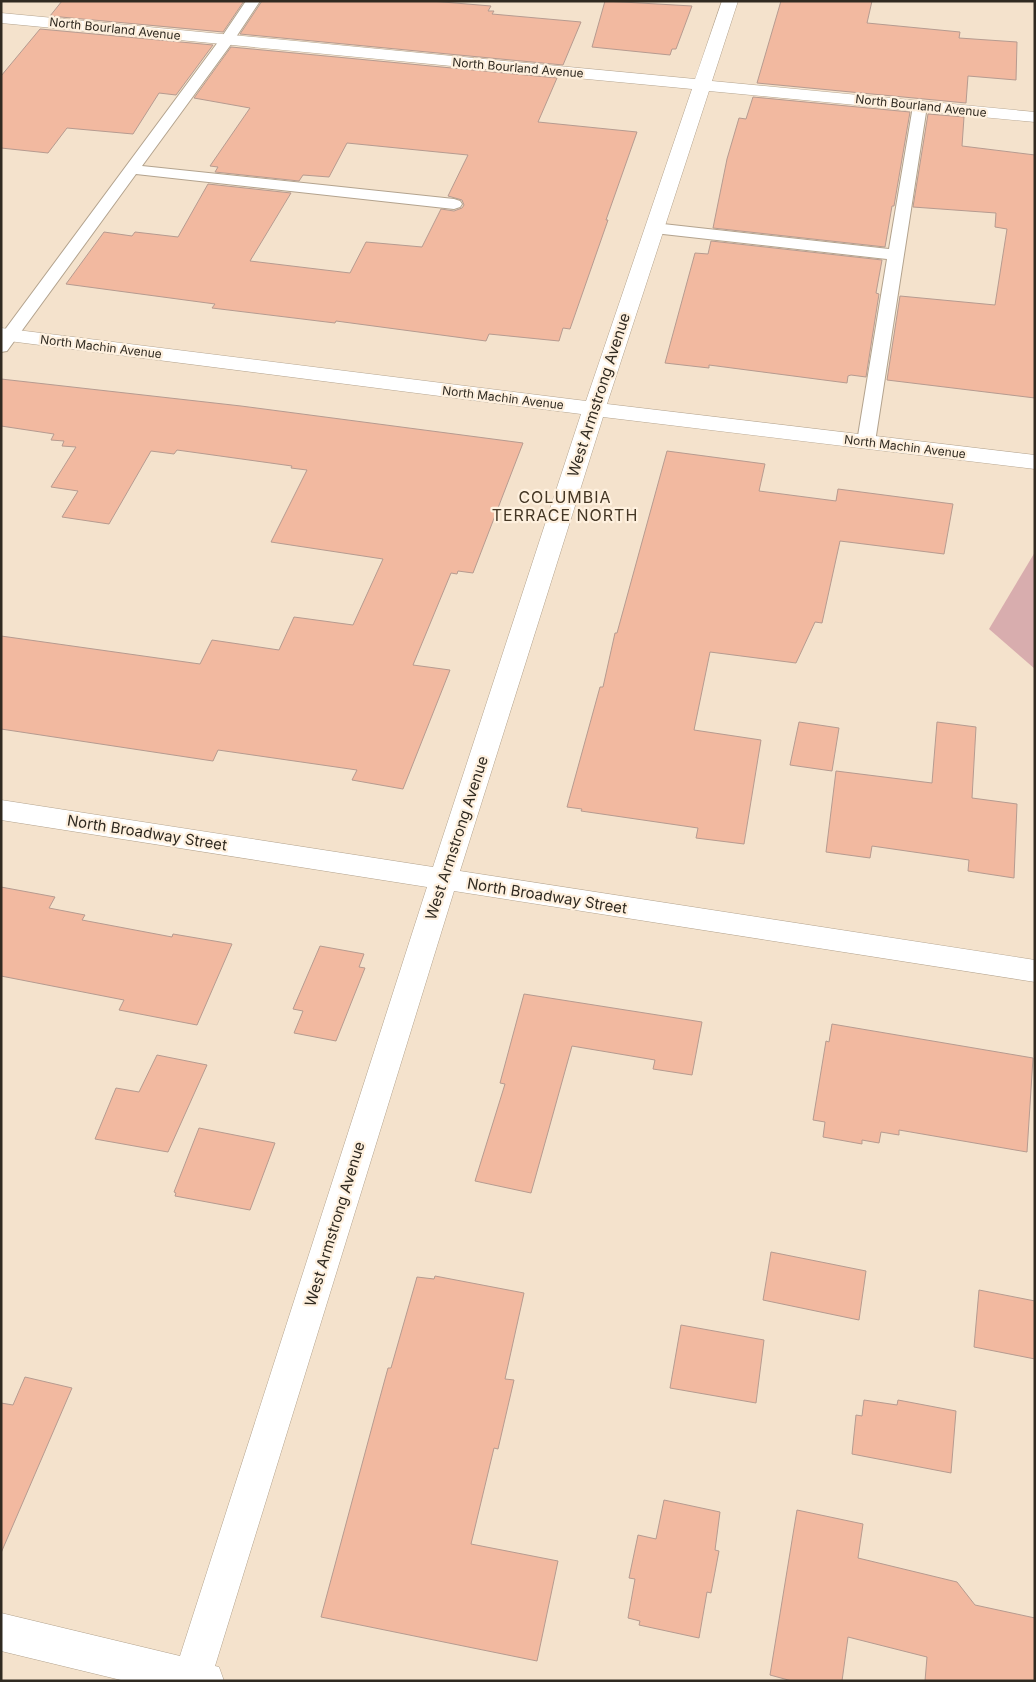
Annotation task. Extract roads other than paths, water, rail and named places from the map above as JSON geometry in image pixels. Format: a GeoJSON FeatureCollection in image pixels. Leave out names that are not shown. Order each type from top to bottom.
{"type":"FeatureCollection","features":[{"type":"Feature","properties":{"kind":"street","name":"West Armstrong Avenue"},"geometry":{"type":"LineString","coordinates":[[198,1679],[443,880],[594,410],[654,228],[704,85],[730,1]]}},
{"type":"Feature","properties":{"kind":"street","name":"North Bourland Avenue"},"geometry":{"type":"LineString","coordinates":[[1,18],[1035,117]]}},
{"type":"Feature","properties":{"kind":"street","name":"North Machin Avenue"},"geometry":{"type":"LineString","coordinates":[[4,339],[1035,462]]}},
{"type":"Feature","properties":{"kind":"street","name":"North Broadway Street"},"geometry":{"type":"LineString","coordinates":[[1,810],[1035,971]]}},
{"type":"Feature","properties":{"kind":"street"},"geometry":{"type":"LineString","coordinates":[[1,1632],[198,1679]]}},
{"type":"Feature","properties":{"kind":"lane"},"geometry":{"type":"LineString","coordinates":[[4,339],[132,169],[227,40],[253,1]]}},
{"type":"Feature","properties":{"kind":"lane"},"geometry":{"type":"LineString","coordinates":[[866,442],[920,106]]}},
{"type":"Feature","properties":{"kind":"lane"},"geometry":{"type":"LineString","coordinates":[[132,169],[454,204]]}},
{"type":"Feature","properties":{"kind":"lane"},"geometry":{"type":"LineString","coordinates":[[654,228],[896,255]]}},
{"type":"Feature","properties":{"kind":"district","name":"COLUMBIA TERRACE NORTH"},"geometry":{"type":"Point","coordinates":[565,506]}}]}
